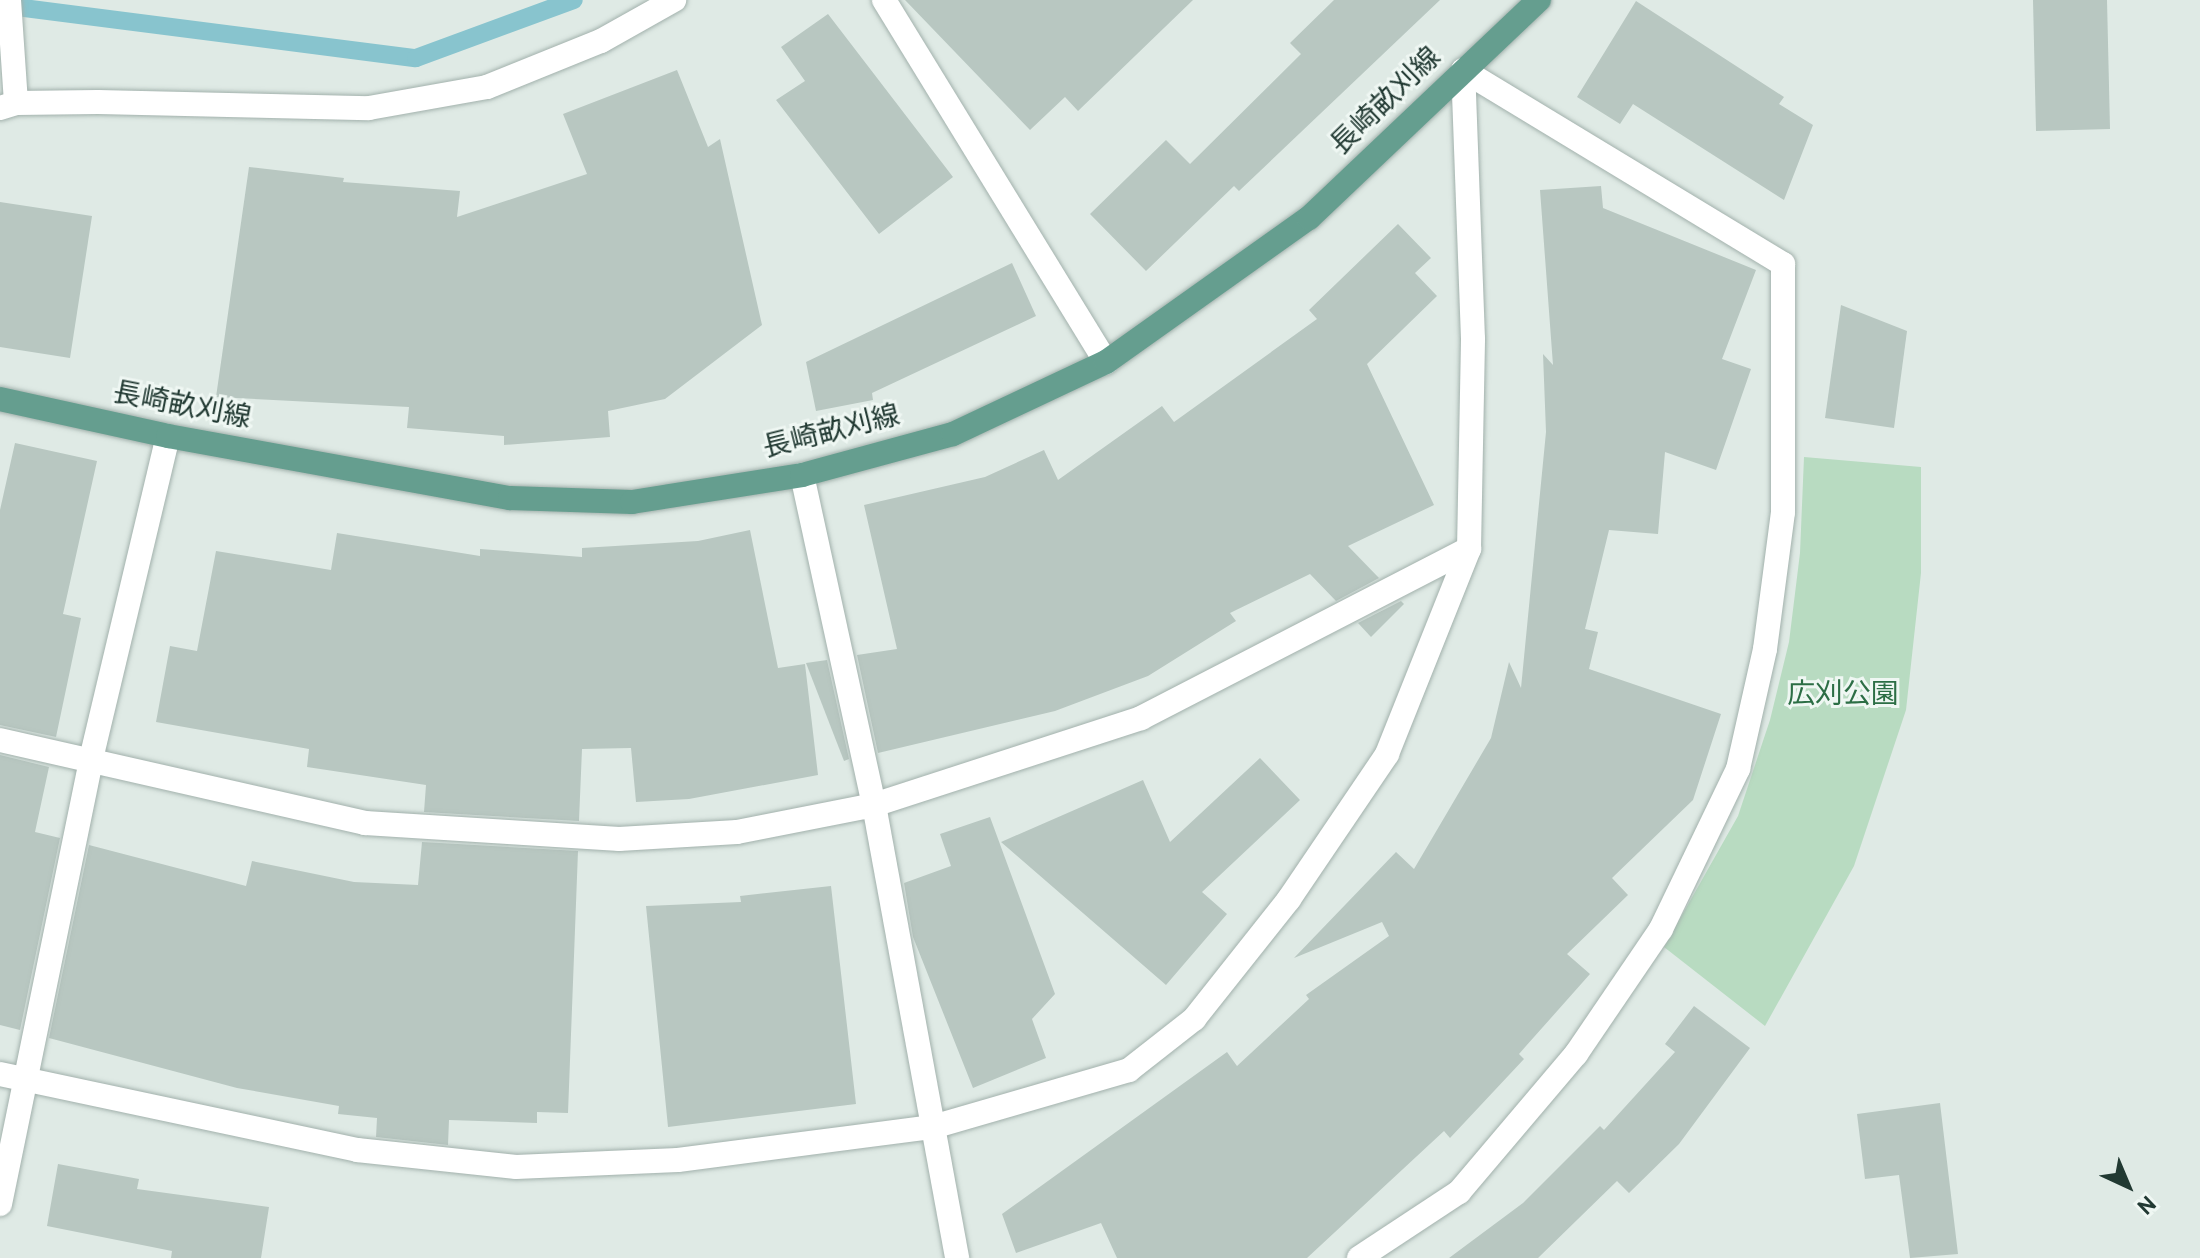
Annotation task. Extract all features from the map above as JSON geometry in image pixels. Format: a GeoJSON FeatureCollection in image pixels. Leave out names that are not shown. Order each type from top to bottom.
{"type":"FeatureCollection","features":[{"type":"Feature","properties":{"kind":"main road","name":"長崎畝刈線"},"geometry":{"type":"LineString","coordinates":[[0,399],[168,436],[510,498],[632,502],[802,475],[953,434],[1106,362],[1309,218],[1539,0]]}},
{"type":"Feature","properties":{"kind":"street"},"geometry":{"type":"LineString","coordinates":[[9,0],[12,44],[8,106],[369,108],[487,87],[601,41],[674,0]]}},
{"type":"Feature","properties":{"kind":"street"},"geometry":{"type":"LineString","coordinates":[[884,0],[1106,362]]}},
{"type":"Feature","properties":{"kind":"street"},"geometry":{"type":"LineString","coordinates":[[0,1074],[357,1150],[516,1167],[678,1160],[933,1127],[1129,1070],[1194,1019],[1289,899],[1387,754],[1469,549],[1473,339],[1463,70]]}},
{"type":"Feature","properties":{"kind":"street"},"geometry":{"type":"LineString","coordinates":[[1359,1258],[1459,1192],[1576,1054],[1661,929],[1738,769],[1765,649],[1783,512],[1783,264],[1463,70]]}},
{"type":"Feature","properties":{"kind":"street"},"geometry":{"type":"LineString","coordinates":[[0,1204],[91,759],[168,436]]}},
{"type":"Feature","properties":{"kind":"street"},"geometry":{"type":"LineString","coordinates":[[802,475],[874,805],[957,1258]]}},
{"type":"Feature","properties":{"kind":"street"},"geometry":{"type":"LineString","coordinates":[[0,740],[365,823],[619,839],[737,832],[874,805],[1141,718],[1469,549]]}},
{"type":"Feature","properties":{"kind":"green space","name":"広刈公園"},"geometry":{"type":"Polygon","coordinates":[[[1804,457],[1921,467],[1921,573],[1906,710],[1854,866],[1765,1026],[1664,947],[1738,816],[1770,720],[1789,642],[1800,553],[1804,457]]]}},
{"type":"Feature","properties":{"kind":"building"},"geometry":{"type":"Polygon","coordinates":[[[905,0],[1193,0],[1078,111],[1065,97],[1030,130],[905,0]]]}},
{"type":"Feature","properties":{"kind":"building"},"geometry":{"type":"Polygon","coordinates":[[[1334,0],[1440,0],[1239,191],[1234,186],[1146,271],[1090,214],[1166,140],[1190,164],[1301,54],[1290,43],[1334,0]]]}},
{"type":"Feature","properties":{"kind":"building"},"geometry":{"type":"Polygon","coordinates":[[[2033,0],[2107,0],[2110,129],[2036,131],[2033,0]]]}},
{"type":"Feature","properties":{"kind":"building"},"geometry":{"type":"Polygon","coordinates":[[[1636,1],[1784,97],[1779,104],[1813,125],[1784,200],[1633,104],[1620,124],[1577,97],[1636,1]]]}},
{"type":"Feature","properties":{"kind":"building"},"geometry":{"type":"Polygon","coordinates":[[[828,14],[953,177],[879,234],[776,100],[805,81],[781,47],[828,14]]]}},
{"type":"Feature","properties":{"kind":"building"},"geometry":{"type":"Polygon","coordinates":[[[677,70],[708,147],[720,139],[762,325],[665,399],[608,411],[610,437],[504,445],[504,436],[407,428],[409,407],[216,397],[249,167],[344,178],[343,182],[460,191],[457,217],[587,174],[563,114],[677,70]]]}},
{"type":"Feature","properties":{"kind":"building"},"geometry":{"type":"Polygon","coordinates":[[[1601,186],[1603,208],[1756,270],[1722,359],[1751,369],[1716,470],[1665,452],[1658,534],[1609,530],[1585,629],[1598,632],[1589,669],[1721,714],[1693,800],[1612,878],[1628,895],[1567,954],[1590,974],[1519,1054],[1524,1059],[1450,1138],[1444,1131],[1307,1258],[1117,1258],[1101,1223],[1016,1253],[1002,1214],[1227,1052],[1237,1066],[1309,999],[1306,995],[1389,936],[1382,922],[1294,958],[1396,852],[1414,869],[1491,738],[1509,662],[1521,688],[1546,432],[1543,354],[1553,365],[1540,190],[1601,186]]]}},
{"type":"Feature","properties":{"kind":"building"},"geometry":{"type":"Polygon","coordinates":[[[0,202],[92,216],[70,358],[0,347],[0,202]]]}},
{"type":"Feature","properties":{"kind":"building"},"geometry":{"type":"Polygon","coordinates":[[[1398,224],[1431,258],[1415,273],[1437,296],[1367,364],[1434,505],[1348,546],[1379,578],[1336,601],[1310,574],[1230,613],[1236,621],[1148,676],[1055,711],[878,753],[857,655],[897,649],[864,505],[985,477],[1044,450],[1058,480],[1162,406],[1174,422],[1317,319],[1309,310],[1398,224]]]}},
{"type":"Feature","properties":{"kind":"building"},"geometry":{"type":"Polygon","coordinates":[[[1012,263],[1036,316],[872,393],[873,400],[816,411],[806,362],[1012,263]]]}},
{"type":"Feature","properties":{"kind":"building"},"geometry":{"type":"Polygon","coordinates":[[[1841,305],[1907,331],[1894,428],[1825,418],[1841,305]]]}},
{"type":"Feature","properties":{"kind":"building"},"geometry":{"type":"Polygon","coordinates":[[[15,443],[97,461],[63,614],[81,618],[56,737],[0,725],[0,510],[15,443]]]}},
{"type":"Feature","properties":{"kind":"building"},"geometry":{"type":"Polygon","coordinates":[[[750,530],[778,668],[805,664],[818,775],[689,799],[636,802],[631,748],[582,749],[579,821],[424,812],[426,785],[307,767],[309,749],[156,722],[170,646],[197,651],[216,551],[331,570],[337,533],[480,556],[480,549],[582,557],[582,548],[698,541],[750,530]]]}},
{"type":"Feature","properties":{"kind":"building"},"geometry":{"type":"Polygon","coordinates":[[[1401,601],[1404,604],[1371,637],[1358,623],[1401,601]]]}},
{"type":"Feature","properties":{"kind":"building"},"geometry":{"type":"Polygon","coordinates":[[[827,660],[849,759],[844,761],[806,663],[827,660]]]}},
{"type":"Feature","properties":{"kind":"building"},"geometry":{"type":"Polygon","coordinates":[[[0,755],[49,767],[35,832],[60,838],[20,1030],[0,1025],[0,755]]]}},
{"type":"Feature","properties":{"kind":"building"},"geometry":{"type":"Polygon","coordinates":[[[1260,758],[1300,800],[1202,892],[1227,914],[1166,985],[1001,842],[1143,780],[1170,842],[1260,758]]]}},
{"type":"Feature","properties":{"kind":"building"},"geometry":{"type":"Polygon","coordinates":[[[990,817],[1055,994],[1032,1019],[1046,1058],[973,1088],[913,937],[904,883],[951,866],[940,834],[990,817]]]}},
{"type":"Feature","properties":{"kind":"building"},"geometry":{"type":"Polygon","coordinates":[[[422,842],[578,851],[568,1113],[537,1112],[537,1123],[449,1120],[448,1145],[376,1137],[377,1118],[338,1114],[339,1106],[237,1088],[49,1038],[89,845],[246,886],[252,861],[354,882],[418,885],[422,842]]]}},
{"type":"Feature","properties":{"kind":"building"},"geometry":{"type":"Polygon","coordinates":[[[831,886],[856,1104],[668,1127],[646,906],[741,902],[740,896],[831,886]]]}},
{"type":"Feature","properties":{"kind":"building"},"geometry":{"type":"Polygon","coordinates":[[[1694,1006],[1750,1048],[1679,1144],[1629,1193],[1617,1181],[1538,1258],[1449,1258],[1523,1203],[1600,1126],[1604,1130],[1675,1052],[1665,1044],[1694,1006]]]}},
{"type":"Feature","properties":{"kind":"building"},"geometry":{"type":"Polygon","coordinates":[[[1940,1103],[1958,1254],[1910,1258],[1899,1175],[1865,1179],[1857,1114],[1940,1103]]]}},
{"type":"Feature","properties":{"kind":"building"},"geometry":{"type":"Polygon","coordinates":[[[58,1164],[139,1179],[137,1189],[269,1207],[261,1258],[171,1258],[172,1251],[47,1226],[58,1164]]]}},
{"type":"Feature","properties":{"kind":"waterway"},"geometry":{"type":"LineString","coordinates":[[0,5],[416,58],[574,0]]}}]}
